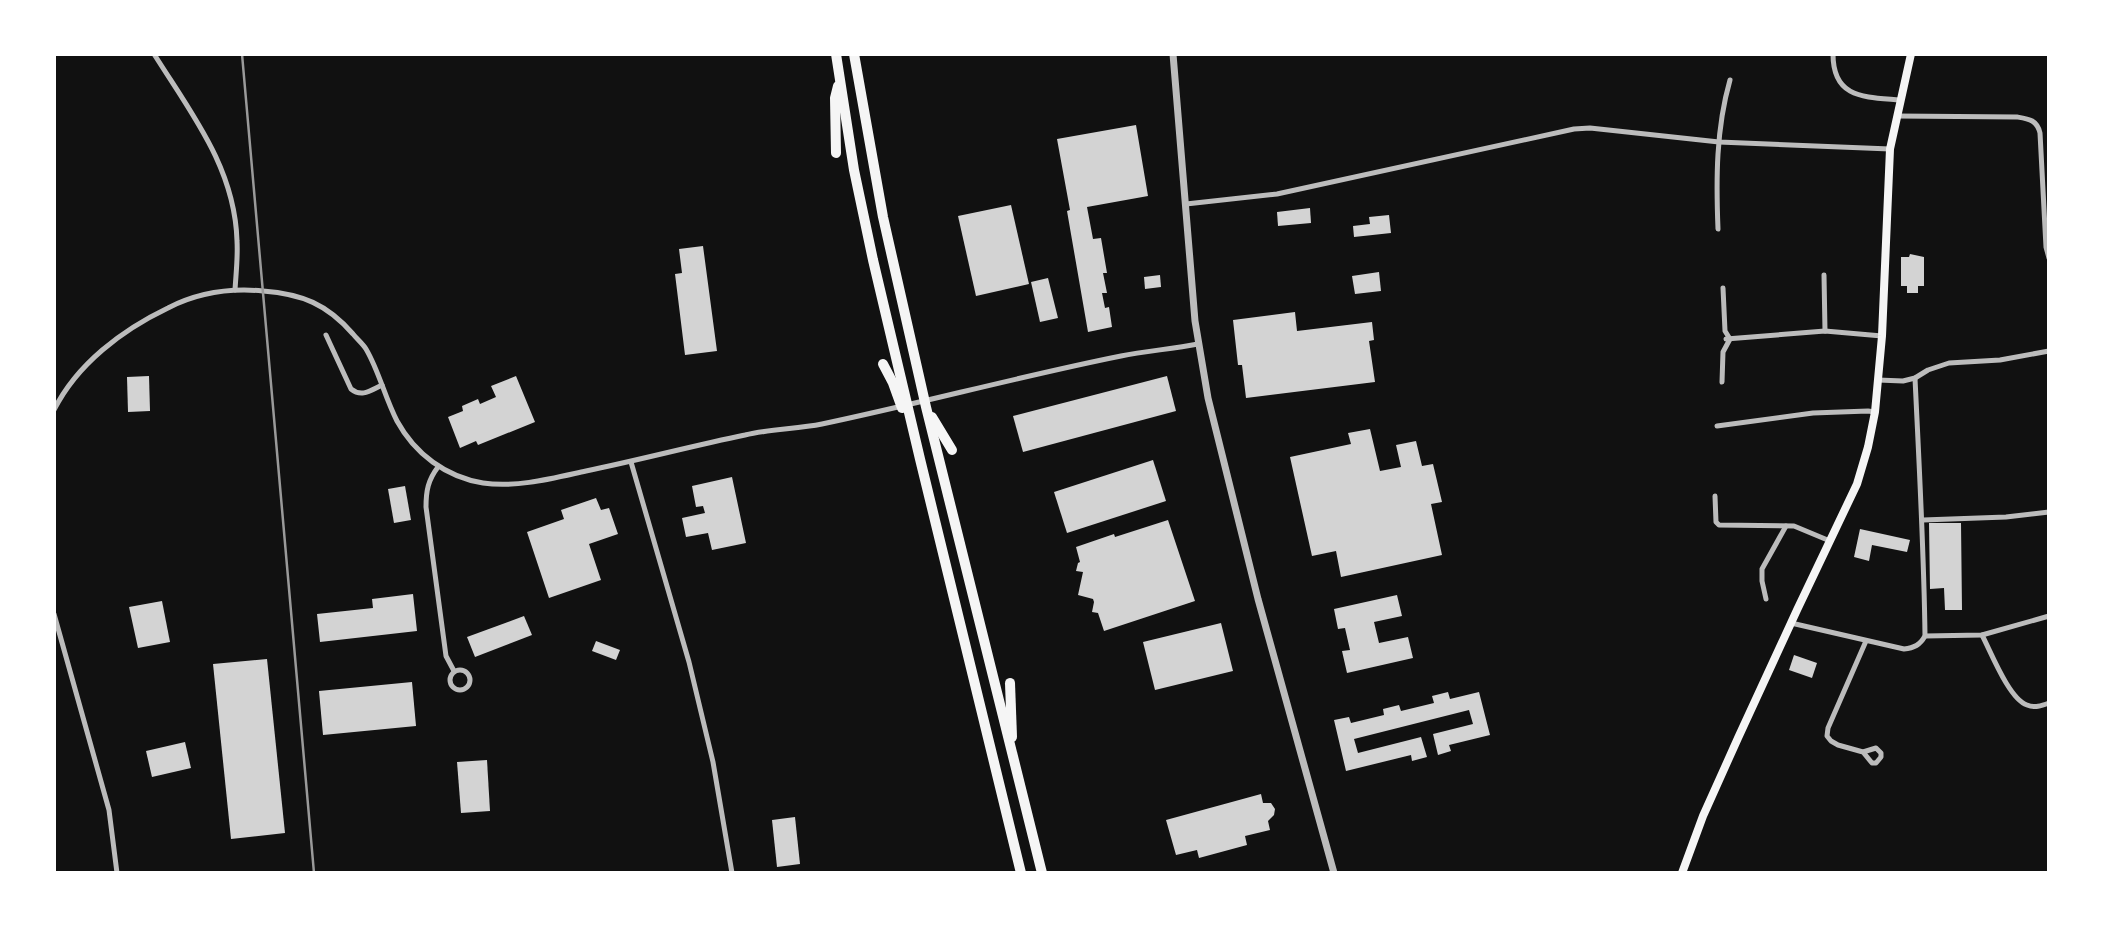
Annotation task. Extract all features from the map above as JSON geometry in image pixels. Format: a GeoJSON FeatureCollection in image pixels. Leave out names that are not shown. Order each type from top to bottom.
{"type":"FeatureCollection","features":[{"type":"Feature","properties":{"kind":"highway"},"geometry":{"type":"LineString","coordinates":[[836,54],[853,170],[1021,873]]}},
{"type":"Feature","properties":{"kind":"highway"},"geometry":{"type":"LineString","coordinates":[[854,54],[883,217],[926,407],[1042,873]]}},
{"type":"Feature","properties":{"kind":"highway"},"geometry":{"type":"LineString","coordinates":[[836,153],[835,98],[839,79]]}},
{"type":"Feature","properties":{"kind":"highway"},"geometry":{"type":"LineString","coordinates":[[883,364],[893,383],[920,458]]}},
{"type":"Feature","properties":{"kind":"highway"},"geometry":{"type":"LineString","coordinates":[[926,407],[952,450]]}},
{"type":"Feature","properties":{"kind":"highway"},"geometry":{"type":"LineString","coordinates":[[1010,683],[1012,759]]}},
{"type":"Feature","properties":{"kind":"main road"},"geometry":{"type":"LineString","coordinates":[[1682,873],[1703,816],[1857,484],[1868,447],[1875,412],[1882,336],[1890,149],[1911,54]]}},
{"type":"Feature","properties":{"kind":"street"},"geometry":{"type":"LineString","coordinates":[[154,54],[208,138],[229,189],[237,239],[235,290]]}},
{"type":"Feature","properties":{"kind":"street"},"geometry":{"type":"LineString","coordinates":[[1173,54],[1198,344],[1208,398],[1258,599],[1334,873]]}},
{"type":"Feature","properties":{"kind":"street"},"geometry":{"type":"LineString","coordinates":[[1833,54],[1834,70],[1845,90],[1900,100]]}},
{"type":"Feature","properties":{"kind":"street"},"geometry":{"type":"LineString","coordinates":[[1718,229],[1718,142],[1721,110],[1730,80]]}},
{"type":"Feature","properties":{"kind":"street"},"geometry":{"type":"LineString","coordinates":[[1896,116],[2017,117],[2034,121],[2040,134],[2046,247],[2049,258]]}},
{"type":"Feature","properties":{"kind":"street"},"geometry":{"type":"LineString","coordinates":[[1186,201],[1300,189],[1574,129],[1601,128],[1718,142],[1890,149]]}},
{"type":"Feature","properties":{"kind":"street"},"geometry":{"type":"LineString","coordinates":[[1824,275],[1825,331]]}},
{"type":"Feature","properties":{"kind":"street"},"geometry":{"type":"LineString","coordinates":[[1722,382],[1723,352],[1728,339],[1723,288]]}},
{"type":"Feature","properties":{"kind":"street"},"geometry":{"type":"LineString","coordinates":[[54,410],[64,391],[117,337],[148,317],[203,295],[248,289],[281,292],[324,307],[365,347],[397,420],[415,446],[438,467],[485,483],[512,484],[553,478],[747,434],[817,425],[1117,357],[1198,344]]}},
{"type":"Feature","properties":{"kind":"street"},"geometry":{"type":"LineString","coordinates":[[1728,339],[1825,331],[1882,336]]}},
{"type":"Feature","properties":{"kind":"street"},"geometry":{"type":"LineString","coordinates":[[326,335],[351,390],[364,394],[382,385]]}},
{"type":"Feature","properties":{"kind":"street"},"geometry":{"type":"LineString","coordinates":[[1878,380],[1915,379],[1937,366],[1949,363],[2000,360],[2049,351]]}},
{"type":"Feature","properties":{"kind":"street"},"geometry":{"type":"LineString","coordinates":[[1791,623],[1904,649],[1914,648],[1922,642],[1925,636],[1923,520],[1915,379]]}},
{"type":"Feature","properties":{"kind":"street"},"geometry":{"type":"LineString","coordinates":[[1717,425],[1813,413],[1875,412]]}},
{"type":"Feature","properties":{"kind":"street"},"geometry":{"type":"LineString","coordinates":[[631,462],[689,662],[713,762],[732,873]]}},
{"type":"Feature","properties":{"kind":"street"},"geometry":{"type":"LineString","coordinates":[[438,467],[427,488],[426,507],[446,656],[454,671]]}},
{"type":"Feature","properties":{"kind":"street"},"geometry":{"type":"LineString","coordinates":[[1715,496],[1716,522],[1719,525],[1786,526],[1804,529],[1830,541]]}},
{"type":"Feature","properties":{"kind":"street"},"geometry":{"type":"LineString","coordinates":[[1923,520],[2006,517],[2049,512]]}},
{"type":"Feature","properties":{"kind":"street"},"geometry":{"type":"LineString","coordinates":[[1766,599],[1762,569],[1786,526]]}},
{"type":"Feature","properties":{"kind":"street"},"geometry":{"type":"LineString","coordinates":[[54,614],[109,810],[117,873]]}},
{"type":"Feature","properties":{"kind":"street"},"geometry":{"type":"LineString","coordinates":[[1925,636],[1982,635],[2049,616]]}},
{"type":"Feature","properties":{"kind":"street"},"geometry":{"type":"LineString","coordinates":[[1982,635],[2020,702],[2039,707],[2049,703]]}},
{"type":"Feature","properties":{"kind":"street"},"geometry":{"type":"LineString","coordinates":[[1863,752],[1838,745],[1827,736],[1828,728],[1866,641]]}},
{"type":"Feature","properties":{"kind":"building"},"geometry":{"type":"Polygon","coordinates":[[[1136,125],[1148,196],[1087,207],[1093,239],[1101,238],[1107,273],[1103,273],[1107,293],[1102,293],[1105,308],[1109,307],[1112,327],[1088,332],[1057,139],[1136,125]]]}},
{"type":"Feature","properties":{"kind":"building"},"geometry":{"type":"Polygon","coordinates":[[[1011,205],[1029,284],[976,296],[958,216],[1011,205]]]}},
{"type":"Feature","properties":{"kind":"building"},"geometry":{"type":"Polygon","coordinates":[[[1310,208],[1311,223],[1278,226],[1277,212],[1310,208]]]}},
{"type":"Feature","properties":{"kind":"building"},"geometry":{"type":"Polygon","coordinates":[[[1389,215],[1391,233],[1354,237],[1353,226],[1370,224],[1369,217],[1389,215]]]}},
{"type":"Feature","properties":{"kind":"building"},"geometry":{"type":"Polygon","coordinates":[[[703,246],[717,351],[685,355],[675,274],[682,273],[679,249],[703,246]]]}},
{"type":"Feature","properties":{"kind":"building"},"geometry":{"type":"Polygon","coordinates":[[[1910,254],[1924,257],[1924,286],[1918,286],[1918,293],[1907,293],[1907,286],[1901,286],[1901,257],[1909,257],[1910,254]]]}},
{"type":"Feature","properties":{"kind":"building"},"geometry":{"type":"Polygon","coordinates":[[[1379,272],[1381,291],[1355,294],[1352,276],[1379,272]]]}},
{"type":"Feature","properties":{"kind":"building"},"geometry":{"type":"Polygon","coordinates":[[[1160,275],[1161,287],[1145,289],[1144,277],[1160,275]]]}},
{"type":"Feature","properties":{"kind":"building"},"geometry":{"type":"Polygon","coordinates":[[[1048,278],[1058,318],[1040,322],[1031,282],[1048,278]]]}},
{"type":"Feature","properties":{"kind":"building"},"geometry":{"type":"Polygon","coordinates":[[[1295,312],[1297,331],[1372,322],[1374,340],[1369,341],[1375,382],[1246,398],[1242,365],[1238,365],[1233,320],[1295,312]]]}},
{"type":"Feature","properties":{"kind":"building"},"geometry":{"type":"Polygon","coordinates":[[[149,376],[150,411],[128,412],[127,377],[149,376]]]}},
{"type":"Feature","properties":{"kind":"building"},"geometry":{"type":"Polygon","coordinates":[[[516,376],[535,422],[478,445],[476,441],[460,448],[448,417],[463,411],[462,406],[478,399],[480,404],[496,397],[491,386],[516,376]]]}},
{"type":"Feature","properties":{"kind":"building"},"geometry":{"type":"Polygon","coordinates":[[[1167,376],[1176,411],[1023,452],[1013,416],[1167,376]]]}},
{"type":"Feature","properties":{"kind":"building"},"geometry":{"type":"Polygon","coordinates":[[[1370,429],[1380,471],[1401,467],[1396,445],[1416,441],[1422,466],[1433,464],[1442,502],[1431,504],[1442,555],[1341,577],[1336,551],[1312,556],[1290,457],[1351,444],[1348,433],[1370,429]]]}},
{"type":"Feature","properties":{"kind":"building"},"geometry":{"type":"Polygon","coordinates":[[[1153,460],[1166,501],[1067,533],[1054,492],[1153,460]]]}},
{"type":"Feature","properties":{"kind":"building"},"geometry":{"type":"Polygon","coordinates":[[[732,477],[746,543],[712,550],[708,533],[686,537],[682,518],[705,513],[703,506],[696,507],[692,486],[732,477]]]}},
{"type":"Feature","properties":{"kind":"building"},"geometry":{"type":"Polygon","coordinates":[[[405,486],[411,520],[394,523],[388,489],[405,486]]]}},
{"type":"Feature","properties":{"kind":"building"},"geometry":{"type":"Polygon","coordinates":[[[596,498],[601,510],[609,508],[618,534],[589,544],[601,580],[549,598],[527,532],[564,519],[561,510],[596,498]]]}},
{"type":"Feature","properties":{"kind":"building"},"geometry":{"type":"Polygon","coordinates":[[[1168,520],[1195,601],[1104,631],[1098,613],[1092,612],[1093,599],[1078,595],[1083,572],[1076,571],[1080,562],[1076,547],[1168,520]]]}},
{"type":"Feature","properties":{"kind":"building"},"geometry":{"type":"Polygon","coordinates":[[[1929,523],[1961,523],[1962,610],[1945,610],[1944,588],[1930,589],[1929,523]]]}},
{"type":"Feature","properties":{"kind":"building"},"geometry":{"type":"Polygon","coordinates":[[[1860,529],[1910,540],[1907,552],[1872,545],[1869,561],[1854,557],[1860,529]]]}},
{"type":"Feature","properties":{"kind":"building"},"geometry":{"type":"Polygon","coordinates":[[[413,594],[417,631],[320,642],[317,614],[373,608],[372,599],[413,594]]]}},
{"type":"Feature","properties":{"kind":"building"},"geometry":{"type":"Polygon","coordinates":[[[1397,595],[1402,616],[1374,622],[1379,643],[1408,637],[1413,658],[1347,673],[1342,651],[1350,650],[1345,628],[1338,629],[1334,609],[1397,595]]]}},
{"type":"Feature","properties":{"kind":"building"},"geometry":{"type":"Polygon","coordinates":[[[162,601],[170,642],[138,648],[129,607],[162,601]]]}},
{"type":"Feature","properties":{"kind":"building"},"geometry":{"type":"Polygon","coordinates":[[[524,616],[532,635],[475,657],[467,637],[524,616]]]}},
{"type":"Feature","properties":{"kind":"building"},"geometry":{"type":"Polygon","coordinates":[[[1221,623],[1233,671],[1155,690],[1143,642],[1221,623]]]}},
{"type":"Feature","properties":{"kind":"building"},"geometry":{"type":"Polygon","coordinates":[[[596,641],[620,650],[616,660],[592,651],[596,641]]]}},
{"type":"Feature","properties":{"kind":"building"},"geometry":{"type":"Polygon","coordinates":[[[1794,655],[1817,663],[1812,678],[1789,670],[1794,655]]]}},
{"type":"Feature","properties":{"kind":"building"},"geometry":{"type":"Polygon","coordinates":[[[267,659],[285,833],[231,839],[213,664],[267,659]]]}},
{"type":"Feature","properties":{"kind":"building"},"geometry":{"type":"Polygon","coordinates":[[[412,682],[416,726],[323,735],[319,691],[412,682]]]}},
{"type":"Feature","properties":{"kind":"building"},"geometry":{"type":"Polygon","coordinates":[[[1448,692],[1450,699],[1479,692],[1490,735],[1449,745],[1451,751],[1438,755],[1433,734],[1473,724],[1469,710],[1354,739],[1358,753],[1421,737],[1427,757],[1412,761],[1411,755],[1346,771],[1334,720],[1349,717],[1351,723],[1384,715],[1383,709],[1399,705],[1401,711],[1434,703],[1432,696],[1448,692]]]}},
{"type":"Feature","properties":{"kind":"building"},"geometry":{"type":"Polygon","coordinates":[[[185,742],[191,768],[152,777],[146,751],[185,742]]]}},
{"type":"Feature","properties":{"kind":"building"},"geometry":{"type":"Polygon","coordinates":[[[487,760],[490,811],[461,813],[457,762],[487,760]]]}},
{"type":"Feature","properties":{"kind":"building"},"geometry":{"type":"Polygon","coordinates":[[[1261,794],[1263,803],[1271,803],[1275,809],[1274,815],[1268,821],[1270,830],[1245,836],[1247,845],[1199,858],[1197,850],[1176,855],[1166,820],[1261,794]]]}},
{"type":"Feature","properties":{"kind":"building"},"geometry":{"type":"Polygon","coordinates":[[[795,817],[800,864],[777,867],[772,820],[795,817]]]}},
{"type":"Feature","properties":{"kind":"railway"},"geometry":{"type":"LineString","coordinates":[[242,54],[314,873]]}}]}
